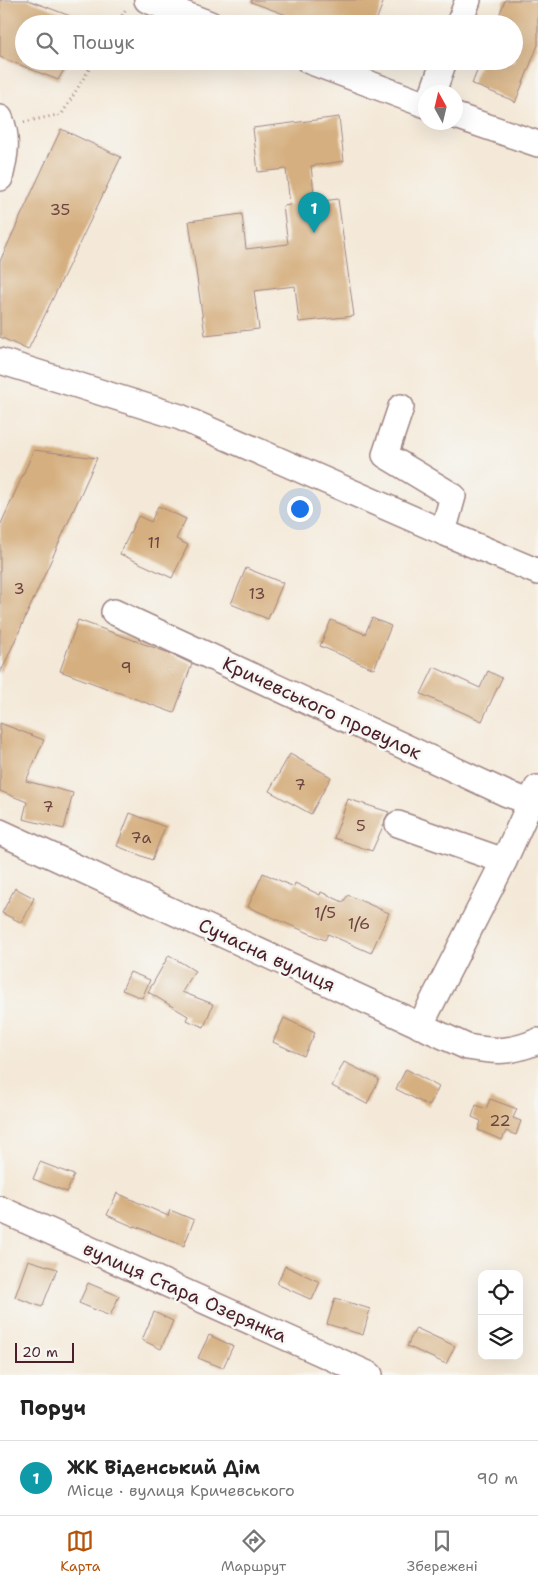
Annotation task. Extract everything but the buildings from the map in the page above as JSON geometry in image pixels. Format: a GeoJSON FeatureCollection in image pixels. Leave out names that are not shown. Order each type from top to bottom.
{"type":"FeatureCollection","features":[{"type":"Feature","properties":{"kind":"street"},"geometry":{"type":"LineString","coordinates":[[148,0],[187,15]]}},
{"type":"Feature","properties":{"kind":"street"},"geometry":{"type":"LineString","coordinates":[[462,15],[468,0]]}},
{"type":"Feature","properties":{"kind":"street"},"geometry":{"type":"LineString","coordinates":[[333,70],[418,102]]}},
{"type":"Feature","properties":{"kind":"street"},"geometry":{"type":"LineString","coordinates":[[435,85],[441,70]]}},
{"type":"Feature","properties":{"kind":"street"},"geometry":{"type":"LineString","coordinates":[[463,118],[538,143]]}},
{"type":"Feature","properties":{"kind":"street"},"geometry":{"type":"LineString","coordinates":[[0,178],[6,153],[2,122]]}},
{"type":"Feature","properties":{"kind":"street"},"geometry":{"type":"LineString","coordinates":[[0,361],[180,417],[538,572]]}},
{"type":"Feature","properties":{"kind":"street"},"geometry":{"type":"LineString","coordinates":[[401,407],[385,455],[453,496],[443,532]]}},
{"type":"Feature","properties":{"kind":"street","name":"Кричевського провулок"},"geometry":{"type":"LineString","coordinates":[[114,612],[508,794],[534,794]]}},
{"type":"Feature","properties":{"kind":"street"},"geometry":{"type":"LineString","coordinates":[[420,1026],[504,861],[534,794]]}},
{"type":"Feature","properties":{"kind":"street"},"geometry":{"type":"LineString","coordinates":[[398,824],[504,861]]}},
{"type":"Feature","properties":{"kind":"street","name":"Сучасна вулиця"},"geometry":{"type":"LineString","coordinates":[[0,832],[467,1047],[494,1052],[520,1048],[538,1041]]}},
{"type":"Feature","properties":{"kind":"street","name":"вулиця Стара Озерянка"},"geometry":{"type":"LineString","coordinates":[[0,1209],[370,1375]]}},
{"type":"Feature","properties":{"kind":"path"},"geometry":{"type":"LineString","coordinates":[[122,15],[131,0]]}},
{"type":"Feature","properties":{"kind":"path"},"geometry":{"type":"LineString","coordinates":[[2,122],[62,114],[89,70]]}},
{"type":"Feature","properties":{"kind":"place","name":"ЖК Віденський Дім"},"geometry":{"type":"Point","coordinates":[314,233]}}]}
